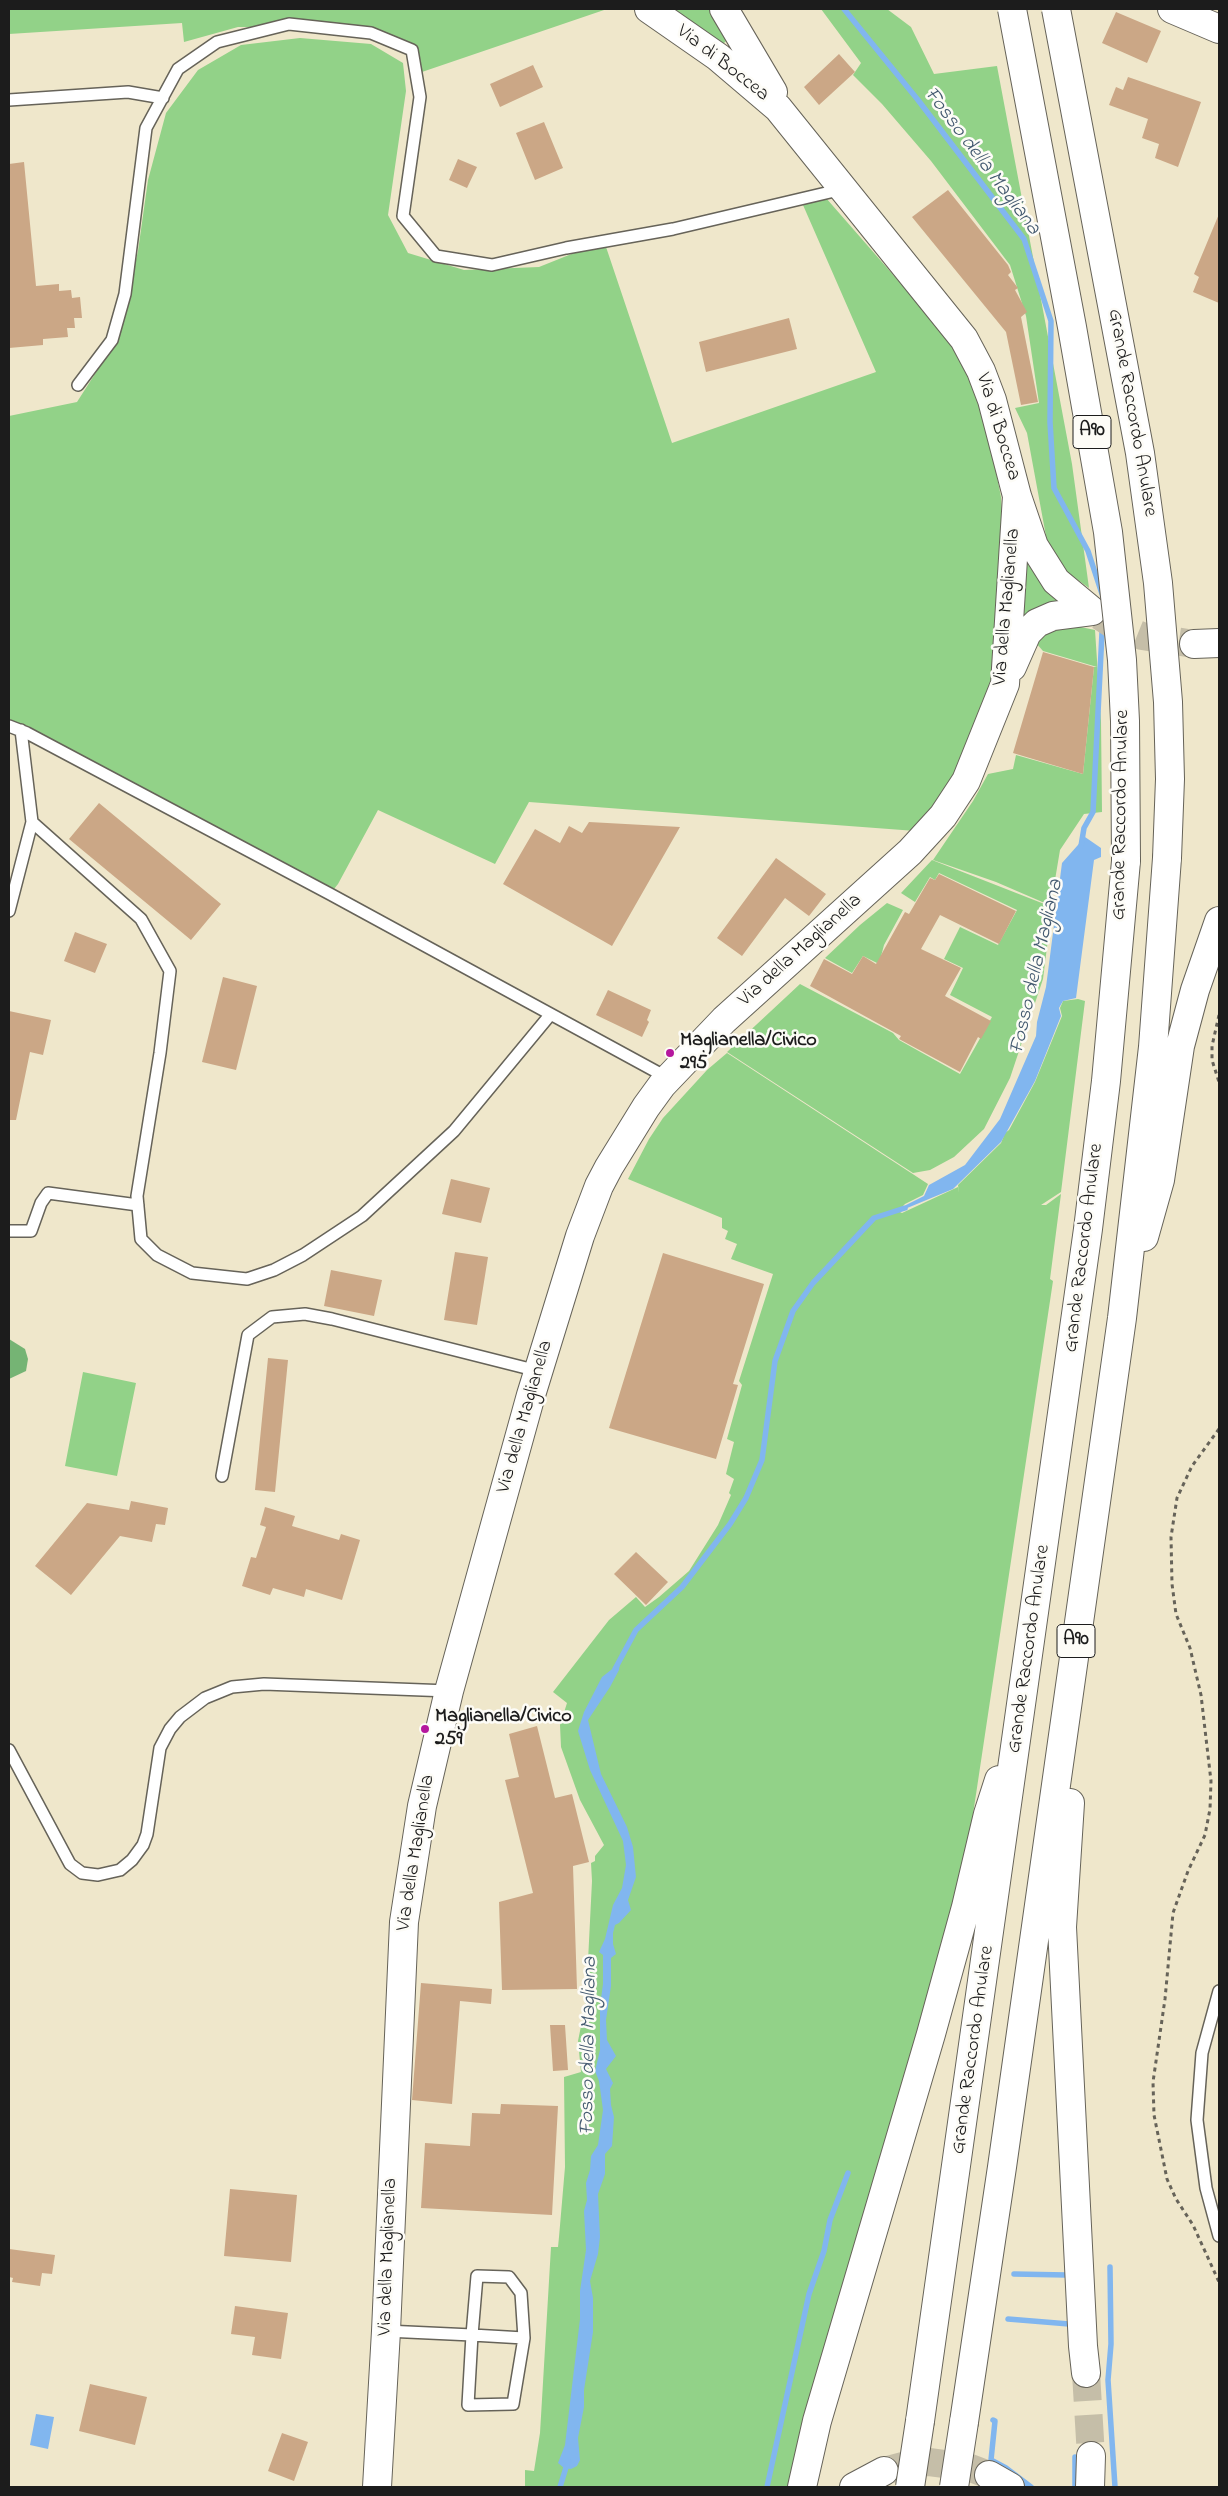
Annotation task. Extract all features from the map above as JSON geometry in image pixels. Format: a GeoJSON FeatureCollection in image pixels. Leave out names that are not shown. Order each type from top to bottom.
{"type":"FeatureCollection","features":[{"type":"Feature","properties":{"kind":"main road","name":"Via di Boccea"},"geometry":{"type":"LineString","coordinates":[[649,9],[736,70],[768,98],[792,124],[943,311],[973,355],[998,419],[1016,496],[1029,533],[1043,564],[1063,589],[1092,611],[1053,616],[1037,623],[1027,633],[1005,684]]}},
{"type":"Feature","properties":{"kind":"main road","name":"Via di Boccea"},"geometry":{"type":"LineString","coordinates":[[724,9],[792,124]]}},
{"type":"Feature","properties":{"kind":"main road","name":"Grande Raccordo Anulare"},"geometry":{"type":"LineString","coordinates":[[910,2487],[1017,1742],[1088,1229],[1107,1072],[1126,860],[1127,792],[1124,686],[1108,532],[1076,347],[1012,9]]}},
{"type":"Feature","properties":{"kind":"main road","name":"Grande Raccordo Anulare"},"geometry":{"type":"LineString","coordinates":[[954,2487],[1002,2168],[1122,1318],[1154,1038],[1167,858],[1170,779],[1168,702],[1165,650],[1150,526],[1140,453],[1056,9]]}},
{"type":"Feature","properties":{"kind":"main road"},"geometry":{"type":"LineString","coordinates":[[1172,9],[1219,28]]}},
{"type":"Feature","properties":{"kind":"main road","name":"Via della Maglianella"},"geometry":{"type":"LineString","coordinates":[[377,2487],[386,2331],[404,1922],[422,1806],[449,1691],[538,1371],[580,1236],[599,1186],[641,1114],[668,1078],[724,1020],[910,852],[955,800],[970,773],[1005,684],[1016,496]]}},
{"type":"Feature","properties":{"kind":"main road"},"geometry":{"type":"LineString","coordinates":[[1122,1318],[1160,1180],[1180,1046],[1195,990],[1219,921]]}},
{"type":"Feature","properties":{"kind":"main road"},"geometry":{"type":"LineString","coordinates":[[1065,1720],[1070,1788],[1062,1936],[1083,2346],[1086,2373]]}},
{"type":"Feature","properties":{"kind":"main road"},"geometry":{"type":"LineString","coordinates":[[802,2487],[818,2421],[956,1943],[988,1814],[1001,1776],[1017,1742]]}},
{"type":"Feature","properties":{"kind":"main road"},"geometry":{"type":"LineString","coordinates":[[1090,2487],[1091,2456]]}},
{"type":"Feature","properties":{"kind":"main road"},"geometry":{"type":"LineString","coordinates":[[854,2487],[884,2471]]}},
{"type":"Feature","properties":{"kind":"lane"},"geometry":{"type":"LineString","coordinates":[[78,385],[112,340],[124,294],[146,128],[178,69],[217,42],[288,24],[371,33],[412,50],[420,98],[403,216],[436,256],[492,265],[566,248],[673,229],[843,189]]}},
{"type":"Feature","properties":{"kind":"lane"},"geometry":{"type":"LineString","coordinates":[[9,100],[128,92],[162,98]]}},
{"type":"Feature","properties":{"kind":"lane"},"geometry":{"type":"LineString","coordinates":[[9,726],[21,730],[668,1078]]}},
{"type":"Feature","properties":{"kind":"lane"},"geometry":{"type":"LineString","coordinates":[[9,911],[32,822],[21,730]]}},
{"type":"Feature","properties":{"kind":"lane"},"geometry":{"type":"LineString","coordinates":[[32,822],[141,919],[170,971],[160,1053],[137,1196],[140,1239],[156,1256],[192,1273],[247,1280],[274,1270],[303,1254],[362,1216],[454,1131],[550,1014]]}},
{"type":"Feature","properties":{"kind":"lane"},"geometry":{"type":"LineString","coordinates":[[9,1231],[31,1231],[41,1203],[48,1192],[138,1205]]}},
{"type":"Feature","properties":{"kind":"lane"},"geometry":{"type":"LineString","coordinates":[[222,1476],[248,1335],[272,1317],[304,1314],[332,1319],[538,1371]]}},
{"type":"Feature","properties":{"kind":"lane"},"geometry":{"type":"LineString","coordinates":[[9,1750],[70,1864],[82,1872],[98,1875],[120,1870],[132,1860],[143,1845],[147,1834],[160,1748],[170,1729],[180,1717],[205,1698],[232,1687],[264,1684],[449,1691]]}},
{"type":"Feature","properties":{"kind":"lane"},"geometry":{"type":"LineString","coordinates":[[1219,1991],[1202,2053],[1197,2120],[1206,2188],[1219,2236]]}},
{"type":"Feature","properties":{"kind":"lane"},"geometry":{"type":"LineString","coordinates":[[477,2276],[509,2277],[521,2293],[524,2338],[513,2404],[468,2405],[472,2335],[477,2276]]}},
{"type":"Feature","properties":{"kind":"lane"},"geometry":{"type":"LineString","coordinates":[[386,2331],[524,2338]]}},
{"type":"Feature","properties":{"kind":"path"},"geometry":{"type":"LineString","coordinates":[[1219,1015],[1212,1046],[1212,1060],[1219,1082]]}},
{"type":"Feature","properties":{"kind":"path"},"geometry":{"type":"LineString","coordinates":[[1219,1428],[1192,1466],[1177,1498],[1171,1537],[1172,1584],[1176,1614],[1190,1648],[1201,1694],[1211,1781],[1210,1809],[1205,1836],[1188,1871],[1173,1913],[1165,1999],[1153,2082],[1154,2115],[1167,2179],[1176,2199],[1193,2225],[1219,2282]]}},
{"type":"Feature","properties":{"kind":"green space"},"geometry":{"type":"Polygon","coordinates":[[[9,9],[607,9],[419,73],[415,50],[350,27],[238,27],[184,42],[182,23],[9,34],[9,9]]]}},
{"type":"Feature","properties":{"kind":"green space"},"geometry":{"type":"Polygon","coordinates":[[[669,9],[712,9],[729,38],[722,45],[669,9]]]}},
{"type":"Feature","properties":{"kind":"green space"},"geometry":{"type":"Polygon","coordinates":[[[821,9],[887,9],[911,27],[934,74],[997,66],[1072,464],[1089,588],[1064,570],[1048,547],[1027,433],[1015,408],[1039,403],[1026,316],[1010,265],[931,161],[882,104],[853,75],[861,63],[821,9]]]}},
{"type":"Feature","properties":{"kind":"green space"},"geometry":{"type":"Polygon","coordinates":[[[300,38],[371,44],[403,63],[406,91],[388,215],[408,253],[464,270],[539,267],[604,241],[672,443],[876,372],[803,205],[826,198],[944,333],[968,374],[980,403],[988,431],[1001,497],[1008,622],[998,704],[929,832],[529,802],[495,864],[378,810],[338,884],[330,894],[9,729],[9,416],[77,402],[118,338],[138,251],[148,180],[166,113],[198,70],[241,45],[300,38]]]}},
{"type":"Feature","properties":{"kind":"green space"},"geometry":{"type":"Polygon","coordinates":[[[1025,557],[1063,601],[1022,617],[1025,557]]]}},
{"type":"Feature","properties":{"kind":"green space"},"geometry":{"type":"Polygon","coordinates":[[[1071,625],[1095,630],[1101,721],[1102,812],[1084,814],[1060,850],[1052,898],[1047,904],[996,882],[933,860],[973,801],[988,774],[1013,769],[1016,755],[1083,774],[1094,667],[1097,667],[1043,651],[1036,643],[1037,634],[1071,625]]]}},
{"type":"Feature","properties":{"kind":"green space"},"geometry":{"type":"Polygon","coordinates":[[[932,860],[1052,907],[1043,979],[1010,1078],[984,1129],[954,1157],[930,1170],[913,1173],[727,1052],[800,984],[893,1033],[899,1040],[960,1074],[992,1017],[950,995],[963,968],[944,959],[960,927],[998,945],[1017,910],[939,873],[935,880],[930,877],[915,902],[901,893],[932,860]]]}},
{"type":"Feature","properties":{"kind":"green space"},"geometry":{"type":"Polygon","coordinates":[[[887,903],[903,910],[884,945],[879,964],[863,956],[852,973],[825,958],[860,925],[887,903]]]}},
{"type":"Feature","properties":{"kind":"green space"},"geometry":{"type":"Polygon","coordinates":[[[1078,999],[1085,1001],[1061,1192],[1041,1205],[1046,1205],[1061,1194],[1050,1279],[1053,1281],[966,1861],[792,2487],[525,2487],[525,2470],[534,2471],[540,2433],[551,2247],[558,2247],[559,2237],[565,2167],[564,2077],[581,2072],[578,2041],[586,2001],[592,1881],[591,1863],[595,1861],[595,1856],[604,1845],[580,1800],[561,1747],[560,1725],[567,1703],[553,1692],[609,1620],[636,1597],[645,1607],[689,1571],[718,1525],[731,1495],[729,1493],[734,1479],[726,1474],[734,1442],[727,1439],[742,1385],[739,1381],[773,1274],[731,1259],[737,1244],[725,1239],[728,1231],[722,1228],[722,1218],[628,1179],[649,1139],[663,1118],[707,1070],[727,1053],[928,1184],[923,1195],[905,1204],[898,1211],[902,1213],[958,1187],[959,1193],[958,1185],[1001,1143],[1035,1082],[1062,1016],[1060,1008],[1063,1001],[1078,999]]]}},
{"type":"Feature","properties":{"kind":"green space"},"geometry":{"type":"Polygon","coordinates":[[[9,1339],[25,1349],[28,1359],[26,1371],[9,1379],[9,1339]]]}},
{"type":"Feature","properties":{"kind":"green space"},"geometry":{"type":"Polygon","coordinates":[[[83,1372],[136,1383],[117,1476],[65,1466],[83,1372]]]}},
{"type":"Feature","properties":{"kind":"water"},"geometry":{"type":"Polygon","coordinates":[[[1085,837],[1101,848],[1101,857],[1094,860],[1076,998],[1063,1001],[1059,1008],[1061,1016],[1035,1081],[1001,1142],[953,1189],[900,1211],[906,1205],[924,1196],[929,1185],[965,1165],[1000,1119],[1036,1036],[1037,1022],[1046,987],[1062,863],[1085,837]]]}},
{"type":"Feature","properties":{"kind":"water"},"geometry":{"type":"Polygon","coordinates":[[[620,1663],[619,1670],[610,1687],[588,1720],[601,1774],[627,1827],[633,1847],[636,1877],[628,1900],[631,1910],[615,1925],[613,1933],[613,1944],[616,1954],[611,1958],[611,1986],[606,2020],[607,2040],[616,2056],[606,2069],[613,2083],[610,2089],[614,2117],[612,2146],[605,2154],[605,2174],[598,2194],[600,2237],[598,2254],[590,2281],[593,2298],[593,2332],[584,2390],[584,2407],[578,2438],[580,2460],[577,2466],[571,2469],[564,2468],[558,2463],[565,2445],[580,2319],[580,2291],[586,2250],[584,2211],[587,2200],[586,2183],[590,2170],[591,2156],[598,2145],[603,2110],[599,2081],[595,2071],[600,2050],[600,2006],[603,1984],[603,1955],[599,1952],[605,1939],[613,1905],[622,1888],[626,1865],[623,1841],[590,1770],[578,1731],[584,1712],[602,1677],[620,1663]]]}},
{"type":"Feature","properties":{"kind":"water"},"geometry":{"type":"Polygon","coordinates":[[[36,2414],[54,2417],[48,2449],[30,2445],[36,2414]]]}},
{"type":"Feature","properties":{"kind":"building"},"geometry":{"type":"Polygon","coordinates":[[[1116,12],[1161,31],[1147,63],[1102,43],[1116,12]]]}},
{"type":"Feature","properties":{"kind":"building"},"geometry":{"type":"Polygon","coordinates":[[[839,54],[855,72],[819,105],[804,87],[839,54]]]}},
{"type":"Feature","properties":{"kind":"building"},"geometry":{"type":"Polygon","coordinates":[[[533,65],[543,87],[500,107],[490,84],[533,65]]]}},
{"type":"Feature","properties":{"kind":"building"},"geometry":{"type":"Polygon","coordinates":[[[1128,77],[1201,102],[1178,167],[1155,158],[1159,144],[1142,138],[1148,119],[1109,105],[1116,87],[1123,90],[1128,77]]]}},
{"type":"Feature","properties":{"kind":"building"},"geometry":{"type":"Polygon","coordinates":[[[544,122],[563,168],[535,180],[516,133],[544,122]]]}},
{"type":"Feature","properties":{"kind":"building"},"geometry":{"type":"Polygon","coordinates":[[[458,159],[477,167],[467,188],[449,180],[458,159]]]}},
{"type":"Feature","properties":{"kind":"building"},"geometry":{"type":"Polygon","coordinates":[[[24,162],[36,286],[59,284],[59,291],[71,290],[72,298],[80,297],[82,318],[74,318],[75,328],[67,328],[68,337],[43,339],[43,345],[9,348],[9,164],[24,162]]]}},
{"type":"Feature","properties":{"kind":"building"},"geometry":{"type":"Polygon","coordinates":[[[948,190],[1008,265],[1011,272],[1008,275],[1018,288],[1015,290],[1027,312],[1021,317],[1038,402],[1021,405],[1006,332],[912,217],[948,190]]]}},
{"type":"Feature","properties":{"kind":"building"},"geometry":{"type":"Polygon","coordinates":[[[1219,214],[1219,303],[1193,292],[1199,277],[1194,274],[1219,214]]]}},
{"type":"Feature","properties":{"kind":"building"},"geometry":{"type":"Polygon","coordinates":[[[789,318],[797,349],[706,372],[699,342],[789,318]]]}},
{"type":"Feature","properties":{"kind":"building"},"geometry":{"type":"Polygon","coordinates":[[[1043,652],[1094,667],[1083,774],[1013,753],[1043,652]]]}},
{"type":"Feature","properties":{"kind":"building"},"geometry":{"type":"Polygon","coordinates":[[[99,803],[221,904],[191,940],[69,839],[99,803]]]}},
{"type":"Feature","properties":{"kind":"building"},"geometry":{"type":"Polygon","coordinates":[[[589,822],[680,827],[612,946],[503,884],[535,829],[560,843],[569,826],[582,833],[589,822]]]}},
{"type":"Feature","properties":{"kind":"building"},"geometry":{"type":"Polygon","coordinates":[[[776,858],[826,894],[809,916],[785,898],[742,956],[717,938],[776,858]]]}},
{"type":"Feature","properties":{"kind":"building"},"geometry":{"type":"Polygon","coordinates":[[[939,874],[1016,911],[999,944],[940,915],[921,949],[961,968],[945,996],[991,1021],[981,1039],[978,1037],[960,1072],[899,1039],[901,1036],[810,986],[824,959],[852,974],[863,956],[876,964],[905,912],[909,914],[930,878],[935,880],[939,874]]]}},
{"type":"Feature","properties":{"kind":"building"},"geometry":{"type":"Polygon","coordinates":[[[75,932],[107,944],[95,973],[64,961],[75,932]]]}},
{"type":"Feature","properties":{"kind":"building"},"geometry":{"type":"Polygon","coordinates":[[[223,977],[257,986],[236,1070],[202,1062],[223,977]]]}},
{"type":"Feature","properties":{"kind":"building"},"geometry":{"type":"Polygon","coordinates":[[[608,990],[651,1010],[647,1020],[649,1022],[642,1037],[596,1015],[608,990]]]}},
{"type":"Feature","properties":{"kind":"building"},"geometry":{"type":"Polygon","coordinates":[[[9,1011],[51,1020],[43,1055],[30,1052],[16,1120],[9,1120],[9,1011]]]}},
{"type":"Feature","properties":{"kind":"building"},"geometry":{"type":"Polygon","coordinates":[[[451,1179],[490,1188],[481,1223],[442,1214],[451,1179]]]}},
{"type":"Feature","properties":{"kind":"building"},"geometry":{"type":"Polygon","coordinates":[[[455,1252],[488,1257],[477,1325],[444,1320],[455,1252]]]}},
{"type":"Feature","properties":{"kind":"building"},"geometry":{"type":"Polygon","coordinates":[[[663,1253],[764,1284],[733,1384],[738,1385],[716,1459],[609,1428],[663,1253]]]}},
{"type":"Feature","properties":{"kind":"building"},"geometry":{"type":"Polygon","coordinates":[[[331,1270],[382,1280],[374,1316],[324,1306],[331,1270]]]}},
{"type":"Feature","properties":{"kind":"building"},"geometry":{"type":"Polygon","coordinates":[[[268,1358],[288,1360],[275,1492],[255,1490],[268,1358]]]}},
{"type":"Feature","properties":{"kind":"building"},"geometry":{"type":"Polygon","coordinates":[[[131,1501],[168,1508],[165,1525],[156,1524],[152,1542],[120,1536],[71,1595],[35,1566],[87,1503],[129,1510],[131,1501]]]}},
{"type":"Feature","properties":{"kind":"building"},"geometry":{"type":"Polygon","coordinates":[[[265,1507],[295,1516],[292,1526],[339,1540],[341,1534],[360,1540],[342,1600],[306,1589],[304,1597],[273,1588],[270,1595],[242,1586],[251,1557],[256,1558],[266,1527],[260,1525],[265,1507]]]}},
{"type":"Feature","properties":{"kind":"building"},"geometry":{"type":"Polygon","coordinates":[[[636,1552],[668,1582],[646,1605],[614,1574],[636,1552]]]}},
{"type":"Feature","properties":{"kind":"building"},"geometry":{"type":"Polygon","coordinates":[[[537,1726],[555,1798],[572,1794],[589,1862],[573,1866],[577,1989],[502,1990],[499,1902],[533,1893],[505,1780],[519,1777],[509,1734],[537,1726]]]}},
{"type":"Feature","properties":{"kind":"building"},"geometry":{"type":"Polygon","coordinates":[[[421,1983],[492,1989],[491,2004],[460,2001],[452,2104],[412,2100],[421,1983]]]}},
{"type":"Feature","properties":{"kind":"building"},"geometry":{"type":"Polygon","coordinates":[[[550,2025],[565,2025],[568,2070],[553,2071],[550,2025]]]}},
{"type":"Feature","properties":{"kind":"building"},"geometry":{"type":"Polygon","coordinates":[[[501,2104],[558,2106],[552,2215],[421,2208],[425,2143],[470,2146],[472,2113],[500,2114],[501,2104]]]}},
{"type":"Feature","properties":{"kind":"building"},"geometry":{"type":"Polygon","coordinates":[[[230,2189],[297,2195],[291,2262],[224,2256],[230,2189]]]}},
{"type":"Feature","properties":{"kind":"building"},"geometry":{"type":"Polygon","coordinates":[[[9,2249],[55,2255],[52,2274],[42,2273],[40,2286],[12,2282],[13,2278],[9,2277],[9,2249]]]}},
{"type":"Feature","properties":{"kind":"building"},"geometry":{"type":"Polygon","coordinates":[[[235,2306],[288,2313],[281,2359],[252,2355],[255,2337],[231,2334],[235,2306]]]}},
{"type":"Feature","properties":{"kind":"building"},"geometry":{"type":"Polygon","coordinates":[[[90,2384],[147,2397],[135,2445],[79,2431],[90,2384]]]}},
{"type":"Feature","properties":{"kind":"building"},"geometry":{"type":"Polygon","coordinates":[[[282,2433],[308,2442],[294,2481],[268,2471],[282,2433]]]}},
{"type":"Feature","properties":{"kind":"waterway","name":"Fosso della Magliana"},"geometry":{"type":"LineString","coordinates":[[844,9],[918,100],[1024,239],[1051,321],[1050,422],[1054,488],[1088,551],[1102,594]]}},
{"type":"Feature","properties":{"kind":"waterway","name":"Fosso della Magliana"},"geometry":{"type":"LineString","coordinates":[[1081,846],[1084,828],[1093,812],[1103,613]]}},
{"type":"Feature","properties":{"kind":"waterway","name":"Fosso della Magliana"},"geometry":{"type":"LineString","coordinates":[[615,1669],[636,1630],[682,1587],[730,1524],[746,1498],[762,1460],[775,1361],[793,1311],[813,1283],[874,1218],[905,1208]]}},
{"type":"Feature","properties":{"kind":"waterway"},"geometry":{"type":"LineString","coordinates":[[767,2487],[809,2294],[824,2251],[830,2220],[848,2173]]}},
{"type":"Feature","properties":{"kind":"waterway"},"geometry":{"type":"LineString","coordinates":[[1110,2267],[1111,2344],[1108,2380],[1115,2487]]}},
{"type":"Feature","properties":{"kind":"waterway"},"geometry":{"type":"LineString","coordinates":[[1014,2274],[1066,2275]]}},
{"type":"Feature","properties":{"kind":"waterway"},"geometry":{"type":"LineString","coordinates":[[1008,2319],[1069,2324]]}},
{"type":"Feature","properties":{"kind":"waterway"},"geometry":{"type":"LineString","coordinates":[[993,2420],[995,2421],[991,2460],[1006,2468],[1031,2487]]}},
{"type":"Feature","properties":{"kind":"waterway"},"geometry":{"type":"LineString","coordinates":[[1075,2457],[1075,2487]]}},
{"type":"Feature","properties":{"kind":"waterway","name":"Fosso della Magliana"},"geometry":{"type":"LineString","coordinates":[[560,2487],[568,2461]]}},
{"type":"Feature","properties":{"kind":"tunnel"},"geometry":{"type":"LineString","coordinates":[[1100,616],[1112,624],[1142,636],[1194,644]]}},
{"type":"Feature","properties":{"kind":"tunnel"},"geometry":{"type":"LineString","coordinates":[[1086,2373],[1091,2456]]}},
{"type":"Feature","properties":{"kind":"tunnel"},"geometry":{"type":"LineString","coordinates":[[884,2471],[910,2464],[929,2462],[968,2467],[989,2475]]}},
{"type":"Feature","properties":{"kind":"place","name":"Maglianella/Civico 295"},"geometry":{"type":"Point","coordinates":[670,1053]}},
{"type":"Feature","properties":{"kind":"place","name":"Maglianella/Civico 259"},"geometry":{"type":"Point","coordinates":[425,1729]}}]}
